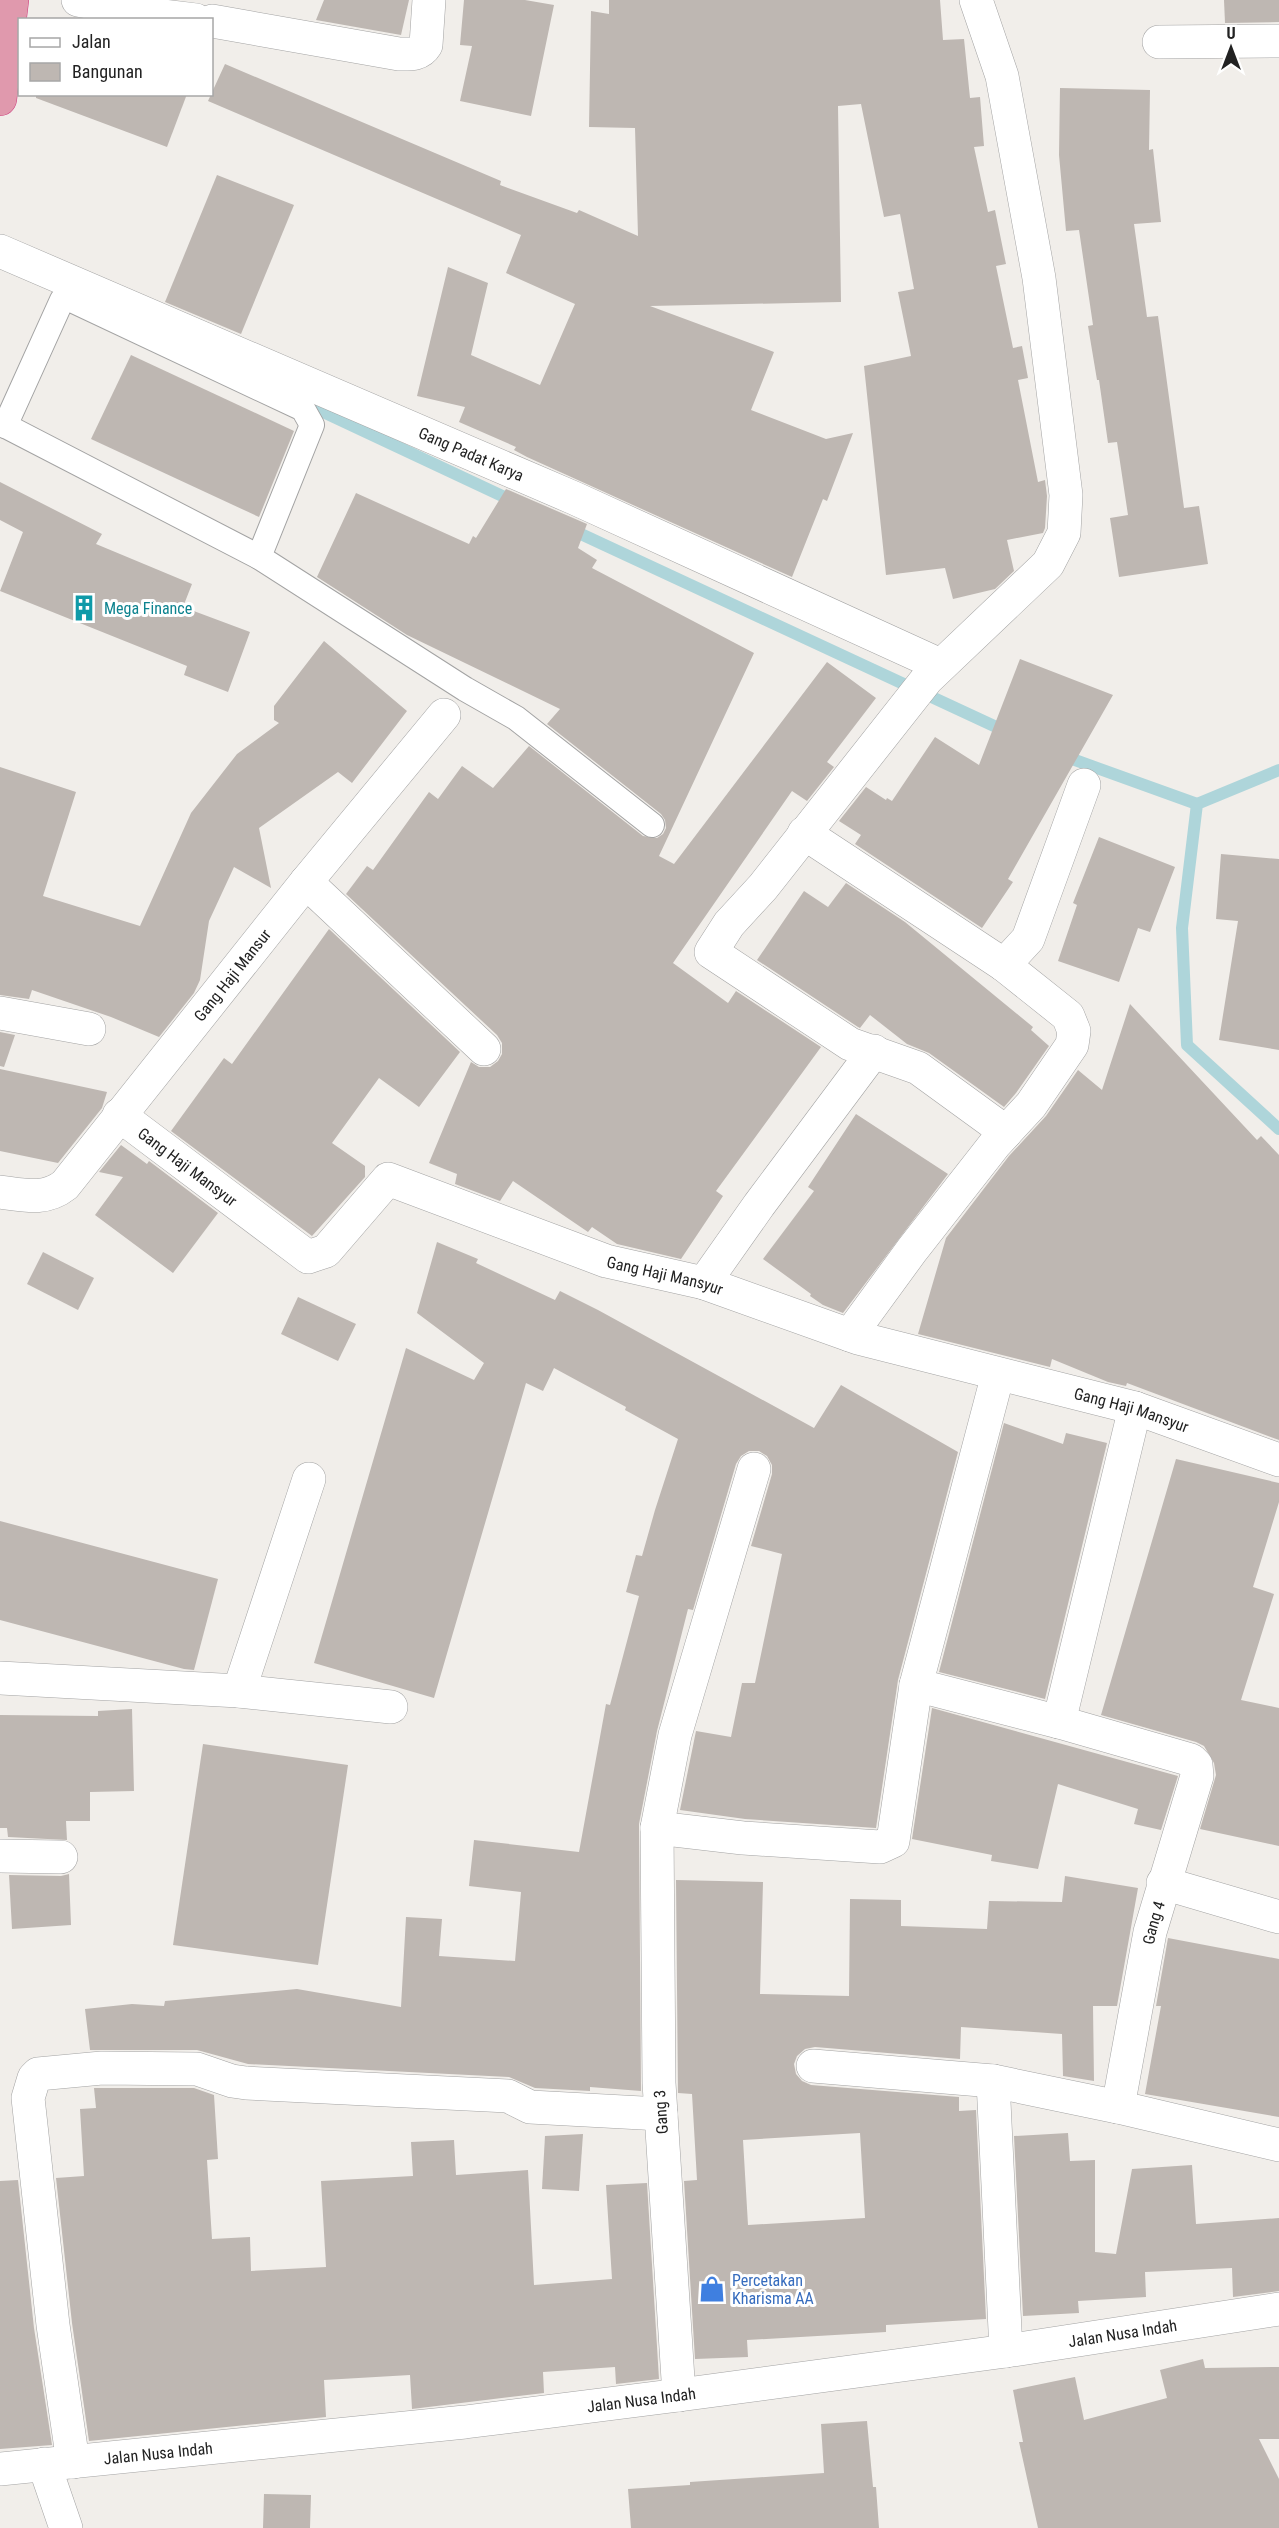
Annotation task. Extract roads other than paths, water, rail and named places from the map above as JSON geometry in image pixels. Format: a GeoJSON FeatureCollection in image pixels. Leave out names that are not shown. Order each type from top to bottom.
{"type":"FeatureCollection","features":[{"type":"Feature","properties":{"kind":"highway"},"geometry":{"type":"LineString","coordinates":[[0,99],[12,0]]}},
{"type":"Feature","properties":{"kind":"street"},"geometry":{"type":"LineString","coordinates":[[78,0],[180,18]]}},
{"type":"Feature","properties":{"kind":"street"},"geometry":{"type":"LineString","coordinates":[[213,21],[380,51],[416,54],[423,51],[426,45],[429,0]]}},
{"type":"Feature","properties":{"kind":"street"},"geometry":{"type":"LineString","coordinates":[[976,0],[1002,76],[1040,278],[1066,495],[1066,517],[1058,547],[1048,564],[926,681],[763,886],[729,924],[711,952],[850,1044],[918,1068],[1006,1132]]}},
{"type":"Feature","properties":{"kind":"street"},"geometry":{"type":"LineString","coordinates":[[1159,42],[1279,41]]}},
{"type":"Feature","properties":{"kind":"street","name":"Gang Padat Karya"},"geometry":{"type":"LineString","coordinates":[[0,251],[574,498],[926,681]]}},
{"type":"Feature","properties":{"kind":"street","name":"Gang Haji Mansur"},"geometry":{"type":"LineString","coordinates":[[0,1192],[40,1196],[59,1190],[71,1179],[119,1115],[306,882],[444,715]]}},
{"type":"Feature","properties":{"kind":"street"},"geometry":{"type":"LineString","coordinates":[[1004,965],[1028,939],[1083,785]]}},
{"type":"Feature","properties":{"kind":"street"},"geometry":{"type":"LineString","coordinates":[[804,832],[1004,965],[1060,1008],[1068,1016],[1074,1031],[1072,1045],[1031,1105],[1006,1132],[912,1250],[850,1335]]}},
{"type":"Feature","properties":{"kind":"street"},"geometry":{"type":"LineString","coordinates":[[306,882],[484,1049]]}},
{"type":"Feature","properties":{"kind":"street"},"geometry":{"type":"LineString","coordinates":[[0,1013],[89,1029]]}},
{"type":"Feature","properties":{"kind":"street"},"geometry":{"type":"LineString","coordinates":[[704,1282],[874,1051]]}},
{"type":"Feature","properties":{"kind":"street","name":"Gang Haji Mansyur"},"geometry":{"type":"LineString","coordinates":[[119,1115],[308,1257],[326,1251],[388,1179],[606,1261],[704,1282],[850,1335],[1135,1408],[1279,1460]]}},
{"type":"Feature","properties":{"kind":"street"},"geometry":{"type":"LineString","coordinates":[[657,1828],[743,1838],[880,1847],[889,1845],[893,1841],[915,1685],[998,1374]]}},
{"type":"Feature","properties":{"kind":"street"},"geometry":{"type":"LineString","coordinates":[[915,1685],[1057,1721],[1135,1408]]}},
{"type":"Feature","properties":{"kind":"street","name":"Gang 3"},"geometry":{"type":"LineString","coordinates":[[679,2395],[661,2114],[657,1828],[675,1735],[754,1468]]}},
{"type":"Feature","properties":{"kind":"street"},"geometry":{"type":"LineString","coordinates":[[239,1692],[309,1479]]}},
{"type":"Feature","properties":{"kind":"street"},"geometry":{"type":"LineString","coordinates":[[0,1678],[239,1692],[391,1707]]}},
{"type":"Feature","properties":{"kind":"street","name":"Gang 4"},"geometry":{"type":"LineString","coordinates":[[1057,1721],[1191,1760],[1196,1765],[1197,1776],[1150,1932],[1118,2107]]}},
{"type":"Feature","properties":{"kind":"street"},"geometry":{"type":"LineString","coordinates":[[0,1856],[61,1857]]}},
{"type":"Feature","properties":{"kind":"street"},"geometry":{"type":"LineString","coordinates":[[1163,1883],[1279,1917]]}},
{"type":"Feature","properties":{"kind":"street"},"geometry":{"type":"LineString","coordinates":[[813,2066],[993,2081],[1118,2107],[1279,2145]]}},
{"type":"Feature","properties":{"kind":"street"},"geometry":{"type":"LineString","coordinates":[[66,2528],[58,2463],[53,2325],[28,2098],[34,2078],[38,2074],[102,2068],[197,2069],[232,2081],[246,2083],[508,2096],[530,2107],[661,2114]]}},
{"type":"Feature","properties":{"kind":"street"},"geometry":{"type":"LineString","coordinates":[[993,2081],[1006,2351]]}},
{"type":"Feature","properties":{"kind":"street","name":"Jalan Nusa Indah"},"geometry":{"type":"LineString","coordinates":[[0,2469],[465,2422],[1006,2351],[1279,2309]]}},
{"type":"Feature","properties":{"kind":"lane"},"geometry":{"type":"LineString","coordinates":[[259,557],[312,425],[303,408],[67,298],[62,300],[2,424],[259,557],[465,689],[516,718],[652,825]]}},
{"type":"Feature","properties":{"kind":"waterway"},"geometry":{"type":"LineString","coordinates":[[302,402],[515,502]]}},
{"type":"Feature","properties":{"kind":"waterway"},"geometry":{"type":"LineString","coordinates":[[568,528],[1007,732]]}},
{"type":"Feature","properties":{"kind":"waterway"},"geometry":{"type":"LineString","coordinates":[[1061,755],[1197,804]]}},
{"type":"Feature","properties":{"kind":"waterway"},"geometry":{"type":"LineString","coordinates":[[1279,770],[1197,804],[1182,928],[1187,1045],[1279,1129]]}},
{"type":"Feature","properties":{"kind":"place","name":"Mega Finance"},"geometry":{"type":"Point","coordinates":[84,608]}},
{"type":"Feature","properties":{"kind":"place","name":"Percetakan Kharisma AA"},"geometry":{"type":"Point","coordinates":[712,2289]}}]}
